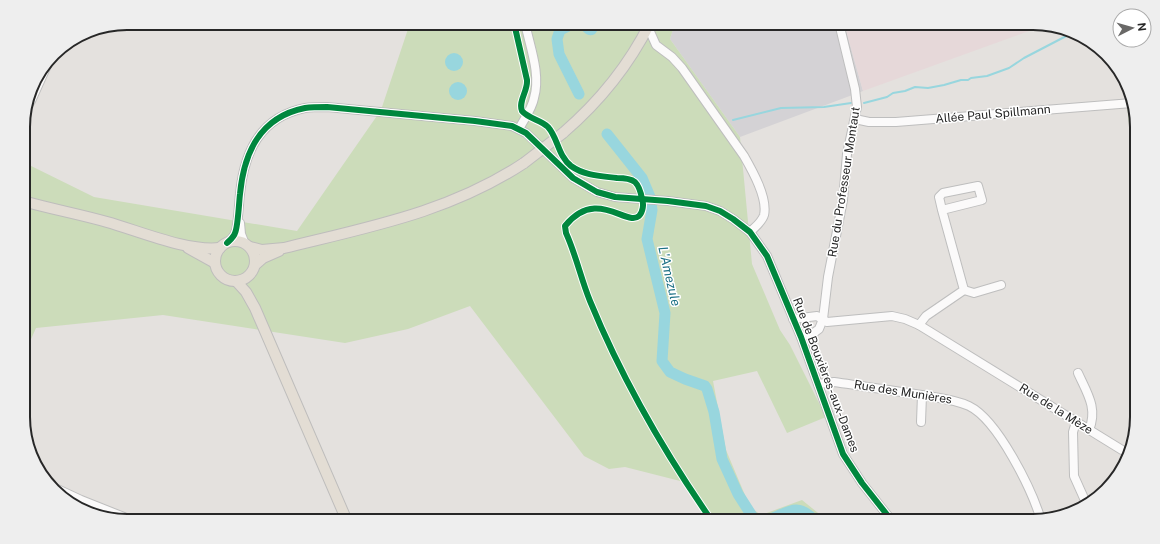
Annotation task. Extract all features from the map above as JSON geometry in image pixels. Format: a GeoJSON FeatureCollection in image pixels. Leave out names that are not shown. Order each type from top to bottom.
{"type":"FeatureCollection","features":[{"type":"Feature","properties":{"kind":"main road"},"geometry":{"type":"LineString","coordinates":[[30,204],[105,222],[181,244],[211,249],[237,241],[247,246],[262,250],[284,248],[414,215],[460,198],[493,182],[524,163],[563,133],[594,104],[610,86],[646,30]]}},
{"type":"Feature","properties":{"kind":"main road"},"geometry":{"type":"LineString","coordinates":[[181,244],[215,263]]}},
{"type":"Feature","properties":{"kind":"main road"},"geometry":{"type":"LineString","coordinates":[[224,245],[216,255],[215,263],[219,274],[224,278],[236,281],[244,279],[263,258],[284,248]]}},
{"type":"Feature","properties":{"kind":"main road"},"geometry":{"type":"LineString","coordinates":[[247,246],[254,256],[249,290],[255,308],[344,514]]}},
{"type":"Feature","properties":{"kind":"main road"},"geometry":{"type":"LineString","coordinates":[[236,281],[246,292],[255,308]]}},
{"type":"Feature","properties":{"kind":"street"},"geometry":{"type":"LineString","coordinates":[[224,245],[235,233],[244,166],[249,152],[256,139],[265,128],[292,111],[327,106],[489,123],[512,126],[519,129],[534,99],[536,88],[536,71],[527,30]]}},
{"type":"Feature","properties":{"kind":"street"},"geometry":{"type":"LineString","coordinates":[[651,30],[656,45],[672,57],[682,68],[744,156],[758,184],[764,215],[750,232]]}},
{"type":"Feature","properties":{"kind":"street","name":"Rue du Professeur Montaut"},"geometry":{"type":"LineString","coordinates":[[823,319],[828,277],[843,200],[848,154],[857,107],[855,88],[841,30]]}},
{"type":"Feature","properties":{"kind":"street","name":"Allée Paul Spillmann"},"geometry":{"type":"LineString","coordinates":[[855,119],[869,122],[896,122],[1127,103]]}},
{"type":"Feature","properties":{"kind":"street","name":"Rue de Bouxières-aux-Dames"},"geometry":{"type":"LineString","coordinates":[[519,129],[533,138],[559,165],[579,182],[597,192],[615,196],[700,205],[720,211],[750,232],[768,256],[818,384],[843,454],[862,483],[886,514]]}},
{"type":"Feature","properties":{"kind":"street"},"geometry":{"type":"LineString","coordinates":[[942,210],[982,200],[978,186],[943,193],[939,197],[942,210],[964,290]]}},
{"type":"Feature","properties":{"kind":"street"},"geometry":{"type":"LineString","coordinates":[[239,204],[241,234],[247,246]]}},
{"type":"Feature","properties":{"kind":"street"},"geometry":{"type":"LineString","coordinates":[[964,290],[974,293],[1001,285]]}},
{"type":"Feature","properties":{"kind":"street"},"geometry":{"type":"LineString","coordinates":[[919,325],[926,316],[964,290]]}},
{"type":"Feature","properties":{"kind":"street"},"geometry":{"type":"LineString","coordinates":[[793,319],[817,316],[823,319],[819,329],[800,337]]}},
{"type":"Feature","properties":{"kind":"street","name":"Rue de la Mèze"},"geometry":{"type":"LineString","coordinates":[[823,319],[827,322],[892,316],[905,319],[919,325],[990,367],[1122,450]]}},
{"type":"Feature","properties":{"kind":"street"},"geometry":{"type":"LineString","coordinates":[[1078,373],[1092,403],[1092,423],[1089,430]]}},
{"type":"Feature","properties":{"kind":"street","name":"Rue des Munières"},"geometry":{"type":"LineString","coordinates":[[818,384],[834,382],[922,395],[956,401],[978,411],[986,419],[1012,457],[1037,505],[1039,514]]}},
{"type":"Feature","properties":{"kind":"street"},"geometry":{"type":"LineString","coordinates":[[921,422],[922,395]]}},
{"type":"Feature","properties":{"kind":"street"},"geometry":{"type":"LineString","coordinates":[[1076,422],[1073,432],[1074,476],[1085,499]]}},
{"type":"Feature","properties":{"kind":"street"},"geometry":{"type":"LineString","coordinates":[[69,495],[113,513]]}},
{"type":"Feature","properties":{"kind":"shaded area"},"geometry":{"type":"Polygon","coordinates":[[[673,30],[846,30],[863,91],[740,137],[670,39],[673,30]]]}},
{"type":"Feature","properties":{"kind":"shaded area"},"geometry":{"type":"Polygon","coordinates":[[[846,30],[1032,30],[863,91],[846,30]]]}},
{"type":"Feature","properties":{"kind":"green space"},"geometry":{"type":"Polygon","coordinates":[[[408,30],[673,30],[670,39],[740,137],[752,264],[780,330],[790,345],[826,417],[787,433],[757,371],[713,381],[726,450],[750,507],[760,514],[705,514],[692,484],[625,467],[609,469],[584,456],[470,306],[408,329],[345,343],[163,315],[36,328],[30,342],[30,165],[94,197],[297,231],[381,110],[408,30]]]}},
{"type":"Feature","properties":{"kind":"green space"},"geometry":{"type":"Polygon","coordinates":[[[1127,103],[1130,134],[1127,105],[1127,103]]]}},
{"type":"Feature","properties":{"kind":"green space"},"geometry":{"type":"Polygon","coordinates":[[[802,500],[819,514],[764,514],[802,500]]]}},
{"type":"Feature","properties":{"kind":"water"},"geometry":{"type":"Polygon","coordinates":[[[582,30],[598,30],[595,34],[586,34],[582,30]]]}},
{"type":"Feature","properties":{"kind":"water"},"geometry":{"type":"Polygon","coordinates":[[[454,53],[460,56],[463,62],[460,68],[454,71],[448,68],[445,62],[448,56],[454,53]]]}},
{"type":"Feature","properties":{"kind":"water"},"geometry":{"type":"Polygon","coordinates":[[[458,82],[464,85],[467,91],[464,97],[458,100],[452,97],[449,91],[452,85],[458,82]]]}},
{"type":"Feature","properties":{"kind":"waterway","name":"L'Amezule"},"geometry":{"type":"LineString","coordinates":[[560,30],[557,39],[559,54],[579,94]]}},
{"type":"Feature","properties":{"kind":"waterway"},"geometry":{"type":"LineString","coordinates":[[864,103],[915,87],[928,88],[961,80],[987,76],[1009,68],[1024,58],[1067,36]]}},
{"type":"Feature","properties":{"kind":"waterway"},"geometry":{"type":"LineString","coordinates":[[733,120],[781,108],[824,107],[851,103]]}},
{"type":"Feature","properties":{"kind":"waterway","name":"L'Amezule"},"geometry":{"type":"LineString","coordinates":[[607,134],[642,178],[650,197],[652,210],[647,239],[665,313],[662,361],[670,372],[705,386],[707,389],[714,412],[722,459],[738,494],[751,514]]}},
{"type":"Feature","properties":{"kind":"waterway","name":"L'Amezule"},"geometry":{"type":"LineString","coordinates":[[782,514],[791,510],[802,511],[806,514]]}},
{"type":"Feature","properties":{"kind":"cycle path"},"geometry":{"type":"LineString","coordinates":[[516,30],[527,80],[521,103],[522,111],[548,127],[554,136],[563,157],[571,166],[582,172],[593,175],[626,178],[635,182],[640,190],[643,206],[639,216],[633,218],[626,217],[609,210],[588,210],[577,215],[565,226],[566,233],[602,330],[630,387],[661,442],[707,514]]}},
{"type":"Feature","properties":{"kind":"cycle path"},"geometry":{"type":"LineString","coordinates":[[227,243],[234,236],[236,230],[242,179],[250,151],[257,139],[276,119],[289,113],[310,107],[327,107],[512,126],[526,133],[573,178],[597,192],[615,197],[668,201],[706,206],[720,211],[750,232],[767,256],[801,337],[843,454],[862,483],[886,514]]}}]}
